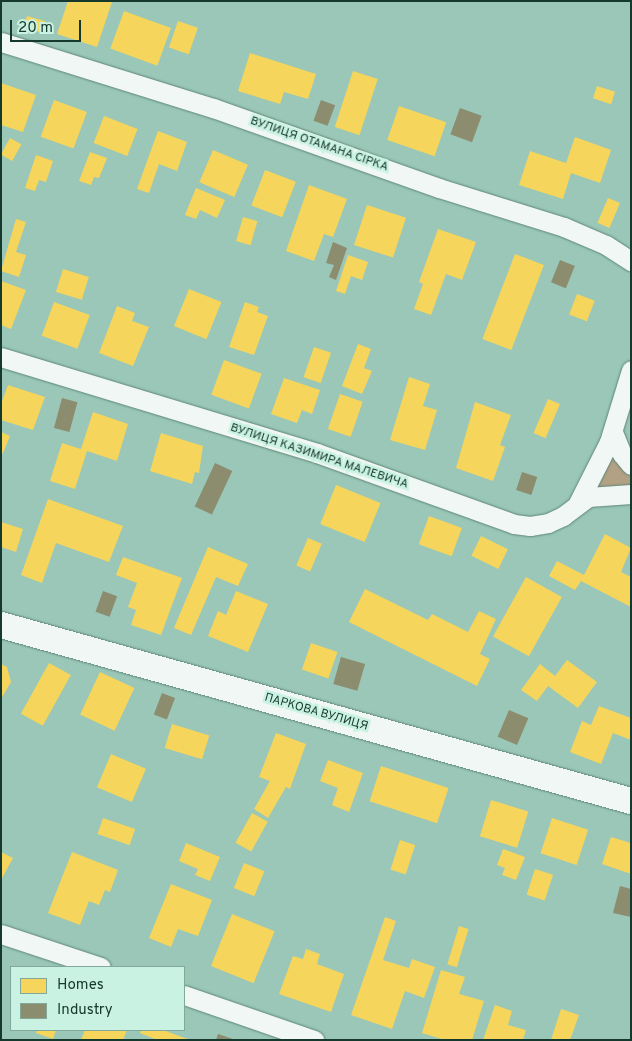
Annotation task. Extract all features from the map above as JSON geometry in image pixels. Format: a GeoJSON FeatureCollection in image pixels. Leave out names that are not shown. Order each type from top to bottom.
{"type":"FeatureCollection","features":[{"type":"Feature","properties":{"kind":"street","name":"ВУЛИЦЯ ОТАМАНА СІРКА"},"geometry":{"type":"LineString","coordinates":[[1,42],[222,112],[438,188],[564,226],[606,245],[631,261]]}},
{"type":"Feature","properties":{"kind":"street","name":"ВУЛИЦЯ КАЗИМИРА МАЛЕВИЧА"},"geometry":{"type":"LineString","coordinates":[[1,357],[317,454],[514,524],[530,526],[548,523],[563,516],[578,503],[600,494],[631,494]]}},
{"type":"Feature","properties":{"kind":"street"},"geometry":{"type":"LineString","coordinates":[[578,503],[602,458],[613,432],[616,410],[631,370]]}},
{"type":"Feature","properties":{"kind":"street"},"geometry":{"type":"LineString","coordinates":[[613,432],[622,454],[631,465]]}},
{"type":"Feature","properties":{"kind":"street","name":"ПАРКОВА ВУЛИЦЯ"},"geometry":{"type":"LineString","coordinates":[[1,626],[631,801]]}},
{"type":"Feature","properties":{"kind":"street"},"geometry":{"type":"LineString","coordinates":[[1,934],[98,966]]}},
{"type":"Feature","properties":{"kind":"street"},"geometry":{"type":"LineString","coordinates":[[185,996],[314,1040]]}},
{"type":"Feature","properties":{"kind":"shaded area"},"geometry":{"type":"Polygon","coordinates":[[[610,458],[614,458],[631,476],[631,487],[595,488],[610,458]]]}},
{"type":"Feature","properties":{"kind":"building: Homes"},"geometry":{"type":"Polygon","coordinates":[[[68,1],[112,2],[97,47],[57,34],[68,1]]]}},
{"type":"Feature","properties":{"kind":"building: Homes"},"geometry":{"type":"Polygon","coordinates":[[[124,11],[171,28],[157,66],[110,49],[124,11]]]}},
{"type":"Feature","properties":{"kind":"building: Homes"},"geometry":{"type":"Polygon","coordinates":[[[27,16],[45,21],[42,33],[24,28],[27,16]]]}},
{"type":"Feature","properties":{"kind":"building: Homes"},"geometry":{"type":"Polygon","coordinates":[[[178,21],[198,28],[189,54],[169,47],[178,21]]]}},
{"type":"Feature","properties":{"kind":"building: Homes"},"geometry":{"type":"Polygon","coordinates":[[[250,53],[316,74],[308,99],[284,92],[280,104],[238,91],[250,53]]]}},
{"type":"Feature","properties":{"kind":"building: Homes"},"geometry":{"type":"Polygon","coordinates":[[[353,71],[378,79],[359,135],[335,127],[353,71]]]}},
{"type":"Feature","properties":{"kind":"building: Homes"},"geometry":{"type":"Polygon","coordinates":[[[1,83],[36,95],[23,132],[1,125],[1,83]]]}},
{"type":"Feature","properties":{"kind":"building: Homes"},"geometry":{"type":"Polygon","coordinates":[[[597,86],[615,92],[611,104],[593,98],[597,86]]]}},
{"type":"Feature","properties":{"kind":"building: Homes"},"geometry":{"type":"Polygon","coordinates":[[[54,100],[87,112],[74,149],[41,137],[54,100]]]}},
{"type":"Feature","properties":{"kind":"building: Homes"},"geometry":{"type":"Polygon","coordinates":[[[399,106],[446,122],[435,156],[387,140],[399,106]]]}},
{"type":"Feature","properties":{"kind":"building: Homes"},"geometry":{"type":"Polygon","coordinates":[[[104,116],[138,129],[127,156],[94,143],[104,116]]]}},
{"type":"Feature","properties":{"kind":"building: Homes"},"geometry":{"type":"Polygon","coordinates":[[[158,131],[187,142],[177,171],[159,164],[149,193],[137,189],[158,131]]]}},
{"type":"Feature","properties":{"kind":"building: Homes"},"geometry":{"type":"Polygon","coordinates":[[[575,137],[611,150],[600,183],[571,173],[563,199],[519,185],[530,151],[566,163],[575,137]]]}},
{"type":"Feature","properties":{"kind":"building: Homes"},"geometry":{"type":"Polygon","coordinates":[[[10,138],[21,144],[12,161],[1,155],[10,138]]]}},
{"type":"Feature","properties":{"kind":"building: Homes"},"geometry":{"type":"Polygon","coordinates":[[[213,150],[248,165],[234,197],[199,182],[213,150]]]}},
{"type":"Feature","properties":{"kind":"building: Homes"},"geometry":{"type":"Polygon","coordinates":[[[90,152],[107,158],[99,178],[94,177],[91,185],[79,181],[90,152]]]}},
{"type":"Feature","properties":{"kind":"building: Homes"},"geometry":{"type":"Polygon","coordinates":[[[36,155],[53,161],[46,182],[39,180],[35,191],[25,188],[36,155]]]}},
{"type":"Feature","properties":{"kind":"building: Homes"},"geometry":{"type":"Polygon","coordinates":[[[265,170],[296,182],[282,217],[251,205],[265,170]]]}},
{"type":"Feature","properties":{"kind":"building: Homes"},"geometry":{"type":"Polygon","coordinates":[[[309,185],[347,199],[333,237],[324,234],[314,261],[286,251],[309,185]]]}},
{"type":"Feature","properties":{"kind":"building: Homes"},"geometry":{"type":"Polygon","coordinates":[[[196,188],[225,200],[217,218],[200,210],[196,219],[185,215],[196,188]]]}},
{"type":"Feature","properties":{"kind":"building: Homes"},"geometry":{"type":"Polygon","coordinates":[[[608,198],[620,203],[609,228],[597,223],[608,198]]]}},
{"type":"Feature","properties":{"kind":"building: Homes"},"geometry":{"type":"Polygon","coordinates":[[[367,205],[406,218],[393,258],[354,245],[367,205]]]}},
{"type":"Feature","properties":{"kind":"building: Homes"},"geometry":{"type":"Polygon","coordinates":[[[243,217],[257,221],[251,245],[236,241],[243,217]]]}},
{"type":"Feature","properties":{"kind":"building: Homes"},"geometry":{"type":"Polygon","coordinates":[[[16,219],[26,222],[16,252],[26,255],[19,277],[1,271],[16,219]]]}},
{"type":"Feature","properties":{"kind":"building: Homes"},"geometry":{"type":"Polygon","coordinates":[[[438,229],[476,242],[462,280],[446,274],[431,315],[414,309],[423,284],[419,282],[438,229]]]}},
{"type":"Feature","properties":{"kind":"building: Homes"},"geometry":{"type":"Polygon","coordinates":[[[515,254],[544,265],[511,350],[482,339],[515,254]]]}},
{"type":"Feature","properties":{"kind":"building: Homes"},"geometry":{"type":"Polygon","coordinates":[[[348,255],[368,262],[362,280],[351,276],[345,294],[336,291],[348,255]]]}},
{"type":"Feature","properties":{"kind":"building: Homes"},"geometry":{"type":"Polygon","coordinates":[[[63,269],[89,277],[82,300],[56,292],[63,269]]]}},
{"type":"Feature","properties":{"kind":"building: Homes"},"geometry":{"type":"Polygon","coordinates":[[[1,281],[26,290],[11,329],[1,325],[1,281]]]}},
{"type":"Feature","properties":{"kind":"building: Homes"},"geometry":{"type":"Polygon","coordinates":[[[189,289],[221,302],[206,339],[174,326],[189,289]]]}},
{"type":"Feature","properties":{"kind":"building: Homes"},"geometry":{"type":"Polygon","coordinates":[[[577,294],[595,301],[587,321],[569,315],[577,294]]]}},
{"type":"Feature","properties":{"kind":"building: Homes"},"geometry":{"type":"Polygon","coordinates":[[[54,302],[90,315],[77,349],[42,336],[54,302]]]}},
{"type":"Feature","properties":{"kind":"building: Homes"},"geometry":{"type":"Polygon","coordinates":[[[245,302],[259,307],[257,312],[268,316],[254,355],[229,347],[245,302]]]}},
{"type":"Feature","properties":{"kind":"building: Homes"},"geometry":{"type":"Polygon","coordinates":[[[117,306],[135,313],[132,321],[149,327],[133,366],[99,353],[117,306]]]}},
{"type":"Feature","properties":{"kind":"building: Homes"},"geometry":{"type":"Polygon","coordinates":[[[358,344],[371,349],[364,368],[372,371],[362,394],[342,386],[358,344]]]}},
{"type":"Feature","properties":{"kind":"building: Homes"},"geometry":{"type":"Polygon","coordinates":[[[314,347],[331,353],[321,383],[304,377],[314,347]]]}},
{"type":"Feature","properties":{"kind":"building: Homes"},"geometry":{"type":"Polygon","coordinates":[[[224,360],[262,374],[249,408],[211,395],[224,360]]]}},
{"type":"Feature","properties":{"kind":"building: Homes"},"geometry":{"type":"Polygon","coordinates":[[[409,377],[430,384],[423,406],[437,410],[425,450],[390,440],[409,377]]]}},
{"type":"Feature","properties":{"kind":"building: Homes"},"geometry":{"type":"Polygon","coordinates":[[[284,378],[320,390],[312,414],[302,410],[297,423],[271,414],[284,378]]]}},
{"type":"Feature","properties":{"kind":"building: Homes"},"geometry":{"type":"Polygon","coordinates":[[[8,385],[45,397],[33,430],[1,420],[1,404],[8,385]]]}},
{"type":"Feature","properties":{"kind":"building: Homes"},"geometry":{"type":"Polygon","coordinates":[[[340,394],[363,402],[351,437],[328,429],[340,394]]]}},
{"type":"Feature","properties":{"kind":"building: Homes"},"geometry":{"type":"Polygon","coordinates":[[[548,399],[560,404],[546,438],[534,433],[548,399]]]}},
{"type":"Feature","properties":{"kind":"building: Homes"},"geometry":{"type":"Polygon","coordinates":[[[475,402],[511,415],[500,445],[505,447],[493,481],[456,468],[475,402]]]}},
{"type":"Feature","properties":{"kind":"building: Homes"},"geometry":{"type":"Polygon","coordinates":[[[93,412],[128,424],[117,461],[87,451],[75,489],[50,481],[62,443],[81,449],[93,412]]]}},
{"type":"Feature","properties":{"kind":"building: Homes"},"geometry":{"type":"Polygon","coordinates":[[[1,432],[10,436],[3,453],[1,453],[1,432]]]}},
{"type":"Feature","properties":{"kind":"building: Homes"},"geometry":{"type":"Polygon","coordinates":[[[161,433],[203,446],[199,473],[195,472],[192,484],[150,471],[161,433]]]}},
{"type":"Feature","properties":{"kind":"building: Homes"},"geometry":{"type":"Polygon","coordinates":[[[336,485],[381,503],[365,542],[320,524],[336,485]]]}},
{"type":"Feature","properties":{"kind":"building: Homes"},"geometry":{"type":"Polygon","coordinates":[[[48,499],[123,526],[109,562],[56,543],[42,583],[21,575],[48,499]]]}},
{"type":"Feature","properties":{"kind":"building: Homes"},"geometry":{"type":"Polygon","coordinates":[[[429,516],[462,528],[452,556],[419,544],[429,516]]]}},
{"type":"Feature","properties":{"kind":"building: Homes"},"geometry":{"type":"Polygon","coordinates":[[[1,522],[23,529],[16,552],[1,547],[1,522]]]}},
{"type":"Feature","properties":{"kind":"building: Homes"},"geometry":{"type":"Polygon","coordinates":[[[605,534],[631,548],[621,572],[631,577],[631,607],[581,581],[575,590],[549,576],[557,561],[584,575],[605,534]]]}},
{"type":"Feature","properties":{"kind":"building: Homes"},"geometry":{"type":"Polygon","coordinates":[[[481,536],[508,549],[498,569],[471,556],[481,536]]]}},
{"type":"Feature","properties":{"kind":"building: Homes"},"geometry":{"type":"Polygon","coordinates":[[[308,538],[322,544],[310,571],[296,566],[308,538]]]}},
{"type":"Feature","properties":{"kind":"building: Homes"},"geometry":{"type":"Polygon","coordinates":[[[208,547],[248,564],[238,586],[216,577],[191,635],[174,628],[208,547]]]}},
{"type":"Feature","properties":{"kind":"building: Homes"},"geometry":{"type":"Polygon","coordinates":[[[123,557],[182,578],[161,635],[131,625],[136,610],[128,607],[137,583],[116,575],[123,557]]]}},
{"type":"Feature","properties":{"kind":"building: Homes"},"geometry":{"type":"Polygon","coordinates":[[[526,577],[562,597],[529,656],[493,636],[526,577]]]}},
{"type":"Feature","properties":{"kind":"building: Homes"},"geometry":{"type":"Polygon","coordinates":[[[365,589],[428,620],[432,614],[468,632],[479,611],[496,619],[480,654],[490,659],[477,686],[349,622],[365,589]]]}},
{"type":"Feature","properties":{"kind":"building: Homes"},"geometry":{"type":"Polygon","coordinates":[[[236,591],[268,604],[248,652],[208,636],[218,611],[226,615],[236,591]]]}},
{"type":"Feature","properties":{"kind":"building: Homes"},"geometry":{"type":"Polygon","coordinates":[[[311,643],[337,652],[328,679],[302,669],[311,643]]]}},
{"type":"Feature","properties":{"kind":"building: Homes"},"geometry":{"type":"Polygon","coordinates":[[[567,660],[597,682],[578,708],[548,686],[537,701],[521,690],[540,664],[555,676],[567,660]]]}},
{"type":"Feature","properties":{"kind":"building: Homes"},"geometry":{"type":"Polygon","coordinates":[[[49,663],[71,675],[43,726],[21,714],[49,663]]]}},
{"type":"Feature","properties":{"kind":"building: Homes"},"geometry":{"type":"Polygon","coordinates":[[[1,664],[7,667],[11,682],[1,699],[1,664]]]}},
{"type":"Feature","properties":{"kind":"building: Homes"},"geometry":{"type":"Polygon","coordinates":[[[100,672],[134,688],[115,731],[80,715],[100,672]]]}},
{"type":"Feature","properties":{"kind":"building: Homes"},"geometry":{"type":"Polygon","coordinates":[[[599,706],[631,718],[631,740],[613,733],[601,764],[570,752],[582,721],[591,725],[599,706]]]}},
{"type":"Feature","properties":{"kind":"building: Homes"},"geometry":{"type":"Polygon","coordinates":[[[172,724],[209,735],[202,759],[165,748],[172,724]]]}},
{"type":"Feature","properties":{"kind":"building: Homes"},"geometry":{"type":"Polygon","coordinates":[[[276,733],[306,744],[290,789],[286,787],[268,818],[254,809],[270,781],[259,777],[276,733]]]}},
{"type":"Feature","properties":{"kind":"building: Homes"},"geometry":{"type":"Polygon","coordinates":[[[111,754],[146,769],[132,802],[97,787],[111,754]]]}},
{"type":"Feature","properties":{"kind":"building: Homes"},"geometry":{"type":"Polygon","coordinates":[[[328,760],[363,773],[349,812],[332,805],[338,788],[320,781],[328,760]]]}},
{"type":"Feature","properties":{"kind":"building: Homes"},"geometry":{"type":"Polygon","coordinates":[[[381,766],[449,788],[437,823],[370,801],[381,766]]]}},
{"type":"Feature","properties":{"kind":"building: Homes"},"geometry":{"type":"Polygon","coordinates":[[[491,800],[528,811],[517,848],[480,836],[491,800]]]}},
{"type":"Feature","properties":{"kind":"building: Homes"},"geometry":{"type":"Polygon","coordinates":[[[252,813],[268,822],[251,851],[236,843],[252,813]]]}},
{"type":"Feature","properties":{"kind":"building: Homes"},"geometry":{"type":"Polygon","coordinates":[[[103,818],[135,829],[130,845],[97,834],[103,818]]]}},
{"type":"Feature","properties":{"kind":"building: Homes"},"geometry":{"type":"Polygon","coordinates":[[[552,818],[588,830],[577,865],[541,853],[552,818]]]}},
{"type":"Feature","properties":{"kind":"building: Homes"},"geometry":{"type":"Polygon","coordinates":[[[611,837],[631,843],[631,874],[602,864],[611,837]]]}},
{"type":"Feature","properties":{"kind":"building: Homes"},"geometry":{"type":"Polygon","coordinates":[[[400,840],[415,845],[406,874],[390,869],[400,840]]]}},
{"type":"Feature","properties":{"kind":"building: Homes"},"geometry":{"type":"Polygon","coordinates":[[[186,843],[220,857],[210,881],[195,875],[198,869],[179,861],[186,843]]]}},
{"type":"Feature","properties":{"kind":"building: Homes"},"geometry":{"type":"Polygon","coordinates":[[[503,849],[525,857],[516,880],[502,875],[505,868],[497,865],[503,849]]]}},
{"type":"Feature","properties":{"kind":"building: Homes"},"geometry":{"type":"Polygon","coordinates":[[[1,852],[13,858],[1,880],[1,852]]]}},
{"type":"Feature","properties":{"kind":"building: Homes"},"geometry":{"type":"Polygon","coordinates":[[[72,852],[118,870],[110,892],[105,890],[99,905],[89,901],[80,925],[48,913],[72,852]]]}},
{"type":"Feature","properties":{"kind":"building: Homes"},"geometry":{"type":"Polygon","coordinates":[[[244,863],[264,871],[254,896],[234,888],[244,863]]]}},
{"type":"Feature","properties":{"kind":"building: Homes"},"geometry":{"type":"Polygon","coordinates":[[[535,869],[553,875],[545,901],[527,895],[535,869]]]}},
{"type":"Feature","properties":{"kind":"building: Homes"},"geometry":{"type":"Polygon","coordinates":[[[171,884],[212,900],[198,936],[178,929],[171,947],[149,938],[171,884]]]}},
{"type":"Feature","properties":{"kind":"building: Homes"},"geometry":{"type":"Polygon","coordinates":[[[232,914],[275,931],[254,983],[211,966],[232,914]]]}},
{"type":"Feature","properties":{"kind":"building: Homes"},"geometry":{"type":"Polygon","coordinates":[[[385,917],[396,921],[383,960],[409,968],[412,959],[435,967],[424,998],[405,991],[392,1029],[351,1015],[385,917]]]}},
{"type":"Feature","properties":{"kind":"building: Homes"},"geometry":{"type":"Polygon","coordinates":[[[459,926],[469,929],[457,967],[447,964],[459,926]]]}},
{"type":"Feature","properties":{"kind":"building: Homes"},"geometry":{"type":"Polygon","coordinates":[[[306,949],[320,954],[317,964],[344,974],[331,1012],[279,994],[293,956],[303,959],[306,949]]]}},
{"type":"Feature","properties":{"kind":"building: Homes"},"geometry":{"type":"Polygon","coordinates":[[[441,970],[465,977],[459,994],[484,1001],[472,1040],[445,1040],[422,1033],[441,970]]]}},
{"type":"Feature","properties":{"kind":"building: Homes"},"geometry":{"type":"Polygon","coordinates":[[[495,1005],[512,1011],[508,1025],[526,1030],[523,1040],[483,1040],[495,1005]]]}},
{"type":"Feature","properties":{"kind":"building: Homes"},"geometry":{"type":"Polygon","coordinates":[[[561,1009],[579,1015],[570,1040],[551,1040],[561,1009]]]}},
{"type":"Feature","properties":{"kind":"building: Homes"},"geometry":{"type":"Polygon","coordinates":[[[37,1031],[56,1031],[53,1039],[36,1033],[37,1031]]]}},
{"type":"Feature","properties":{"kind":"building: Homes"},"geometry":{"type":"Polygon","coordinates":[[[85,1031],[127,1031],[123,1040],[81,1040],[85,1031]]]}},
{"type":"Feature","properties":{"kind":"building: Homes"},"geometry":{"type":"Polygon","coordinates":[[[141,1031],[166,1031],[190,1040],[157,1040],[140,1033],[141,1031]]]}},
{"type":"Feature","properties":{"kind":"building: Industry"},"geometry":{"type":"Polygon","coordinates":[[[321,100],[335,105],[328,126],[313,121],[321,100]]]}},
{"type":"Feature","properties":{"kind":"building: Industry"},"geometry":{"type":"Polygon","coordinates":[[[460,108],[482,116],[472,142],[450,134],[460,108]]]}},
{"type":"Feature","properties":{"kind":"building: Industry"},"geometry":{"type":"Polygon","coordinates":[[[333,242],[347,248],[336,280],[329,277],[334,265],[326,263],[333,242]]]}},
{"type":"Feature","properties":{"kind":"building: Industry"},"geometry":{"type":"Polygon","coordinates":[[[560,260],[575,266],[566,288],[551,282],[560,260]]]}},
{"type":"Feature","properties":{"kind":"building: Industry"},"geometry":{"type":"Polygon","coordinates":[[[62,398],[77,402],[69,432],[54,428],[62,398]]]}},
{"type":"Feature","properties":{"kind":"building: Industry"},"geometry":{"type":"Polygon","coordinates":[[[215,463],[232,471],[212,515],[195,507],[215,463]]]}},
{"type":"Feature","properties":{"kind":"building: Industry"},"geometry":{"type":"Polygon","coordinates":[[[522,472],[537,477],[531,495],[516,490],[522,472]]]}},
{"type":"Feature","properties":{"kind":"building: Industry"},"geometry":{"type":"Polygon","coordinates":[[[103,591],[117,596],[110,617],[95,612],[103,591]]]}},
{"type":"Feature","properties":{"kind":"building: Industry"},"geometry":{"type":"Polygon","coordinates":[[[341,657],[365,664],[357,691],[333,684],[341,657]]]}},
{"type":"Feature","properties":{"kind":"building: Industry"},"geometry":{"type":"Polygon","coordinates":[[[162,693],[175,698],[167,719],[154,714],[162,693]]]}},
{"type":"Feature","properties":{"kind":"building: Industry"},"geometry":{"type":"Polygon","coordinates":[[[509,710],[528,718],[517,745],[498,737],[509,710]]]}},
{"type":"Feature","properties":{"kind":"building: Industry"},"geometry":{"type":"Polygon","coordinates":[[[620,886],[631,889],[631,917],[613,913],[620,886]]]}},
{"type":"Feature","properties":{"kind":"building: Industry"},"geometry":{"type":"Polygon","coordinates":[[[218,1034],[233,1039],[233,1040],[216,1040],[218,1034]]]}}]}
